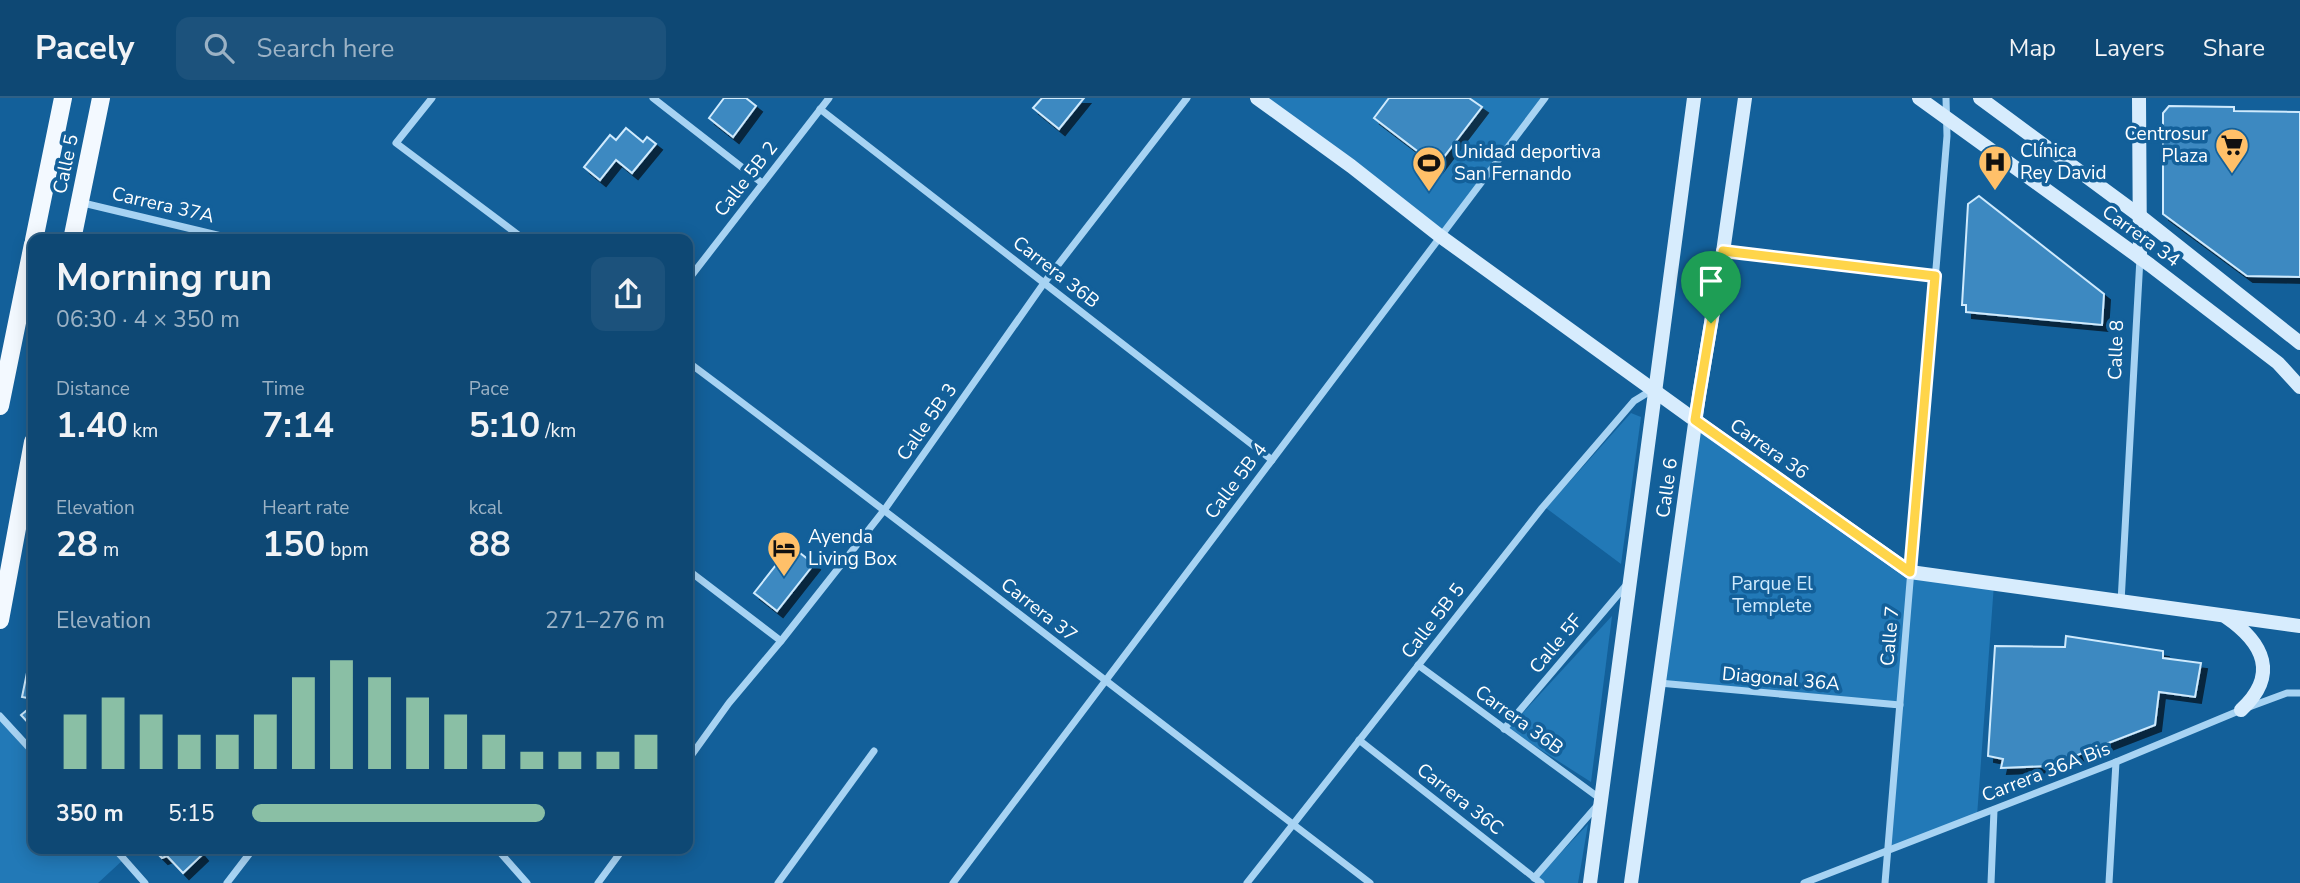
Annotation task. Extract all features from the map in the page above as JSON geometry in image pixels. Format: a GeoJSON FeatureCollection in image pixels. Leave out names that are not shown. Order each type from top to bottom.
{"type":"FeatureCollection","features":[{"type":"Feature","properties":{"kind":"main road","name":"Calle 5"},"geometry":{"type":"LineString","coordinates":[[36,234],[63,98]]}},
{"type":"Feature","properties":{"kind":"main road","name":"Calle 5"},"geometry":{"type":"LineString","coordinates":[[73,234],[101,98]]}},
{"type":"Feature","properties":{"kind":"main road","name":"Carrera 36"},"geometry":{"type":"LineString","coordinates":[[1257,98],[1351,166],[1440,236],[1910,572],[2300,626]]}},
{"type":"Feature","properties":{"kind":"main road","name":"Calle 6"},"geometry":{"type":"LineString","coordinates":[[1590,883],[1694,98]]}},
{"type":"Feature","properties":{"kind":"main road","name":"Calle 6"},"geometry":{"type":"LineString","coordinates":[[1630,883],[1695,420],[1745,98]]}},
{"type":"Feature","properties":{"kind":"main road","name":"Carrera 34"},"geometry":{"type":"LineString","coordinates":[[1919,98],[2140,258],[2278,363],[2300,387]]}},
{"type":"Feature","properties":{"kind":"main road","name":"Carrera 34"},"geometry":{"type":"LineString","coordinates":[[1980,98],[2140,216],[2300,343]]}},
{"type":"Feature","properties":{"kind":"main road","name":"Calle 8"},"geometry":{"type":"LineString","coordinates":[[2139,98],[2140,258]]}},
{"type":"Feature","properties":{"kind":"main road","name":"Calle 5"},"geometry":{"type":"LineString","coordinates":[[0,406],[28,271]]}},
{"type":"Feature","properties":{"kind":"main road"},"geometry":{"type":"LineString","coordinates":[[0,620],[28,469]]}},
{"type":"Feature","properties":{"kind":"main road"},"geometry":{"type":"LineString","coordinates":[[2225,617],[2253,639],[2263,663],[2258,690],[2241,710]]}},
{"type":"Feature","properties":{"kind":"street"},"geometry":{"type":"LineString","coordinates":[[432,98],[396,143],[517,234]]}},
{"type":"Feature","properties":{"kind":"street"},"geometry":{"type":"LineString","coordinates":[[653,98],[762,183]]}},
{"type":"Feature","properties":{"kind":"street","name":"Calle 5B 2"},"geometry":{"type":"LineString","coordinates":[[693,273],[829,98]]}},
{"type":"Feature","properties":{"kind":"street","name":"Calle 5B 3"},"geometry":{"type":"LineString","coordinates":[[693,753],[729,703],[885,509],[1044,283],[1187,98]]}},
{"type":"Feature","properties":{"kind":"street","name":"Calle 5B 4"},"geometry":{"type":"LineString","coordinates":[[953,883],[1545,98]]}},
{"type":"Feature","properties":{"kind":"street","name":"Calle 7"},"geometry":{"type":"LineString","coordinates":[[1885,883],[1948,119],[1946,98]]}},
{"type":"Feature","properties":{"kind":"street","name":"Carrera 36B"},"geometry":{"type":"LineString","coordinates":[[820,109],[1272,460]]}},
{"type":"Feature","properties":{"kind":"street","name":"Carrera 37A"},"geometry":{"type":"LineString","coordinates":[[79,202],[213,234]]}},
{"type":"Feature","properties":{"kind":"street"},"geometry":{"type":"LineString","coordinates":[[1723,251],[1935,276]]}},
{"type":"Feature","properties":{"kind":"street","name":"Calle 8"},"geometry":{"type":"LineString","coordinates":[[2121,602],[2140,258]]}},
{"type":"Feature","properties":{"kind":"street","name":"Carrera 37"},"geometry":{"type":"LineString","coordinates":[[693,366],[885,509],[1370,883]]}},
{"type":"Feature","properties":{"kind":"street","name":"Calle 5B 5"},"geometry":{"type":"LineString","coordinates":[[1247,883],[1542,508],[1634,401],[1654,389]]}},
{"type":"Feature","properties":{"kind":"street"},"geometry":{"type":"LineString","coordinates":[[693,574],[781,641]]}},
{"type":"Feature","properties":{"kind":"street","name":"Calle 5F"},"geometry":{"type":"LineString","coordinates":[[1504,729],[1632,579]]}},
{"type":"Feature","properties":{"kind":"street","name":"Carrera 36B"},"geometry":{"type":"LineString","coordinates":[[1418,665],[1602,800]]}},
{"type":"Feature","properties":{"kind":"street","name":"Diagonal 36A"},"geometry":{"type":"LineString","coordinates":[[1659,683],[1900,705]]}},
{"type":"Feature","properties":{"kind":"street","name":"Carrera 36A Bis"},"geometry":{"type":"LineString","coordinates":[[1804,883],[2116,762],[2241,710],[2300,692]]}},
{"type":"Feature","properties":{"kind":"street"},"geometry":{"type":"LineString","coordinates":[[0,716],[28,747]]}},
{"type":"Feature","properties":{"kind":"street","name":"Carrera 36C"},"geometry":{"type":"LineString","coordinates":[[1359,740],[1537,880]]}},
{"type":"Feature","properties":{"kind":"street"},"geometry":{"type":"LineString","coordinates":[[778,883],[874,751]]}},
{"type":"Feature","properties":{"kind":"street"},"geometry":{"type":"LineString","coordinates":[[2109,883],[2116,762]]}},
{"type":"Feature","properties":{"kind":"street"},"geometry":{"type":"LineString","coordinates":[[1537,880],[1602,800]]}},
{"type":"Feature","properties":{"kind":"street"},"geometry":{"type":"LineString","coordinates":[[1992,883],[1994,810]]}},
{"type":"Feature","properties":{"kind":"street"},"geometry":{"type":"LineString","coordinates":[[120,854],[145,883]]}},
{"type":"Feature","properties":{"kind":"street"},"geometry":{"type":"LineString","coordinates":[[227,883],[249,854]]}},
{"type":"Feature","properties":{"kind":"street"},"geometry":{"type":"LineString","coordinates":[[501,854],[527,883]]}},
{"type":"Feature","properties":{"kind":"street"},"geometry":{"type":"LineString","coordinates":[[598,883],[619,854]]}},
{"type":"Feature","properties":{"kind":"green space","name":"Unidad deportiva San Fernando"},"geometry":{"type":"Polygon","coordinates":[[[1257,98],[1545,98],[1440,236],[1257,98]]]}},
{"type":"Feature","properties":{"kind":"green space"},"geometry":{"type":"Polygon","coordinates":[[[1631,413],[1641,417],[1621,564],[1546,508],[1631,413]]]}},
{"type":"Feature","properties":{"kind":"green space","name":"Parque El Templete"},"geometry":{"type":"Polygon","coordinates":[[[1695,420],[1910,572],[1994,584],[1977,816],[1888,852],[1899,705],[1659,683],[1695,420]]]}},
{"type":"Feature","properties":{"kind":"green space"},"geometry":{"type":"Polygon","coordinates":[[[1612,616],[1591,782],[1508,729],[1612,616]]]}},
{"type":"Feature","properties":{"kind":"green space"},"geometry":{"type":"Polygon","coordinates":[[[0,716],[28,747],[28,854],[120,854],[124,859],[98,883],[0,883],[0,716]]]}},
{"type":"Feature","properties":{"kind":"green space"},"geometry":{"type":"Polygon","coordinates":[[[1588,824],[1578,883],[1545,883],[1538,877],[1588,824]]]}},
{"type":"Feature","properties":{"kind":"building"},"geometry":{"type":"Polygon","coordinates":[[[724,98],[746,98],[756,106],[733,137],[709,118],[724,98]]]}},
{"type":"Feature","properties":{"kind":"building"},"geometry":{"type":"Polygon","coordinates":[[[1042,98],[1084,98],[1059,129],[1033,108],[1042,98]]]}},
{"type":"Feature","properties":{"kind":"building"},"geometry":{"type":"Polygon","coordinates":[[[1389,98],[1469,98],[1482,107],[1437,166],[1374,118],[1389,98]]]}},
{"type":"Feature","properties":{"kind":"building","name":"Centrosur Plaza"},"geometry":{"type":"Polygon","coordinates":[[[2169,106],[2300,112],[2300,277],[2247,276],[2163,214],[2163,113],[2169,106]]]}},
{"type":"Feature","properties":{"kind":"building"},"geometry":{"type":"Polygon","coordinates":[[[626,128],[643,142],[647,137],[656,144],[632,173],[616,160],[600,180],[584,167],[610,135],[616,140],[626,128]]]}},
{"type":"Feature","properties":{"kind":"building"},"geometry":{"type":"Polygon","coordinates":[[[1979,196],[2104,294],[2102,325],[1966,312],[1966,305],[1962,305],[1968,204],[1979,196]]]}},
{"type":"Feature","properties":{"kind":"building","name":"Ayenda Living Box"},"geometry":{"type":"Polygon","coordinates":[[[791,546],[814,564],[777,611],[754,593],[791,546]]]}},
{"type":"Feature","properties":{"kind":"building"},"geometry":{"type":"Polygon","coordinates":[[[2066,636],[2163,651],[2163,658],[2201,663],[2195,697],[2159,692],[2155,725],[2049,766],[2001,768],[2003,759],[1988,756],[1995,646],[2065,647],[2066,636]]]}},
{"type":"Feature","properties":{"kind":"building"},"geometry":{"type":"Polygon","coordinates":[[[28,668],[28,698],[22,697],[28,668]]]}},
{"type":"Feature","properties":{"kind":"building"},"geometry":{"type":"Polygon","coordinates":[[[26,711],[28,723],[21,715],[26,711]]]}},
{"type":"Feature","properties":{"kind":"building"},"geometry":{"type":"Polygon","coordinates":[[[158,854],[202,855],[183,873],[167,856],[162,858],[158,854]]]}},
{"type":"Feature","properties":{"kind":"place","name":"Centrosur Plaza"},"geometry":{"type":"Point","coordinates":[2232,175]}},
{"type":"Feature","properties":{"kind":"place","name":"Clínica Rey David"},"geometry":{"type":"Point","coordinates":[1995,192]}},
{"type":"Feature","properties":{"kind":"place","name":"Unidad deportiva San Fernando"},"geometry":{"type":"Point","coordinates":[1429,193]}},
{"type":"Feature","properties":{"kind":"place","name":"Ayenda Living Box"},"geometry":{"type":"Point","coordinates":[784,578]}},
{"type":"Feature","properties":{"kind":"route"},"geometry":{"type":"LineString","coordinates":[[1723,251],[1935,276],[1910,572],[1695,420],[1711,323],[1723,251]]}}]}
